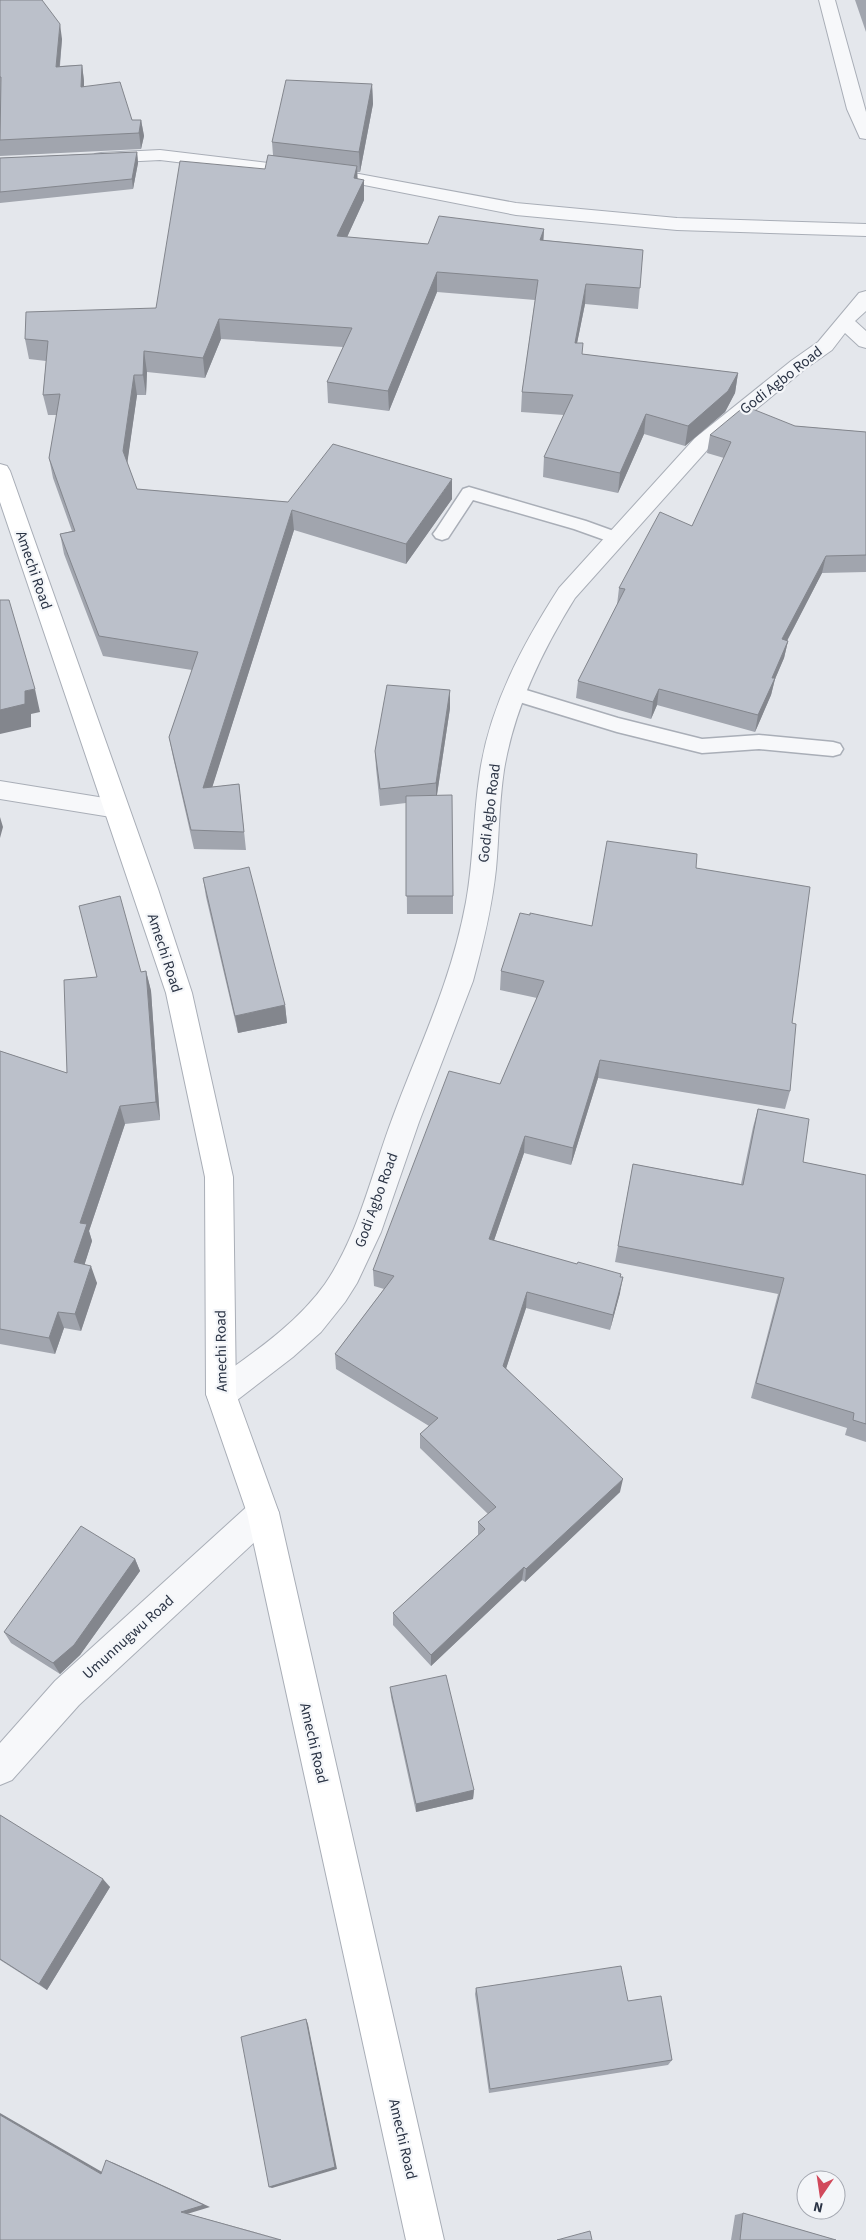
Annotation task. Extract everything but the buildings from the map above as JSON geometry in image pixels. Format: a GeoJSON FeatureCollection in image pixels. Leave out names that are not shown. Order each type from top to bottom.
{"type":"FeatureCollection","features":[{"type":"Feature","properties":{"kind":"main road","name":"Amechi Road"},"geometry":{"type":"LineString","coordinates":[[0,472],[179,993],[219,1177],[221,1394],[263,1513],[425,2240]]}},
{"type":"Feature","properties":{"kind":"street"},"geometry":{"type":"LineString","coordinates":[[826,0],[856,109],[866,134]]}},
{"type":"Feature","properties":{"kind":"street"},"geometry":{"type":"LineString","coordinates":[[85,159],[160,154],[358,179],[516,209],[676,224],[866,230]]}},
{"type":"Feature","properties":{"kind":"street","name":"Godi Agbo Road"},"geometry":{"type":"LineString","coordinates":[[221,1394],[308,1326],[336,1293],[352,1263],[369,1223],[405,1122],[456,993],[469,948],[479,897],[492,768],[513,693],[550,618],[567,593],[702,443],[798,365],[825,346],[844,321],[863,303],[866,297]]}},
{"type":"Feature","properties":{"kind":"street"},"geometry":{"type":"LineString","coordinates":[[844,321],[866,342]]}},
{"type":"Feature","properties":{"kind":"street"},"geometry":{"type":"LineString","coordinates":[[0,790],[117,809]]}},
{"type":"Feature","properties":{"kind":"street","name":"Umunnugwu Road"},"geometry":{"type":"LineString","coordinates":[[0,1768],[68,1693],[263,1513]]}},
{"type":"Feature","properties":{"kind":"lane"},"geometry":{"type":"LineString","coordinates":[[442,534],[469,493],[580,525],[616,538]]}},
{"type":"Feature","properties":{"kind":"lane"},"geometry":{"type":"LineString","coordinates":[[513,693],[617,725],[702,746],[759,742],[833,750]]}}]}
